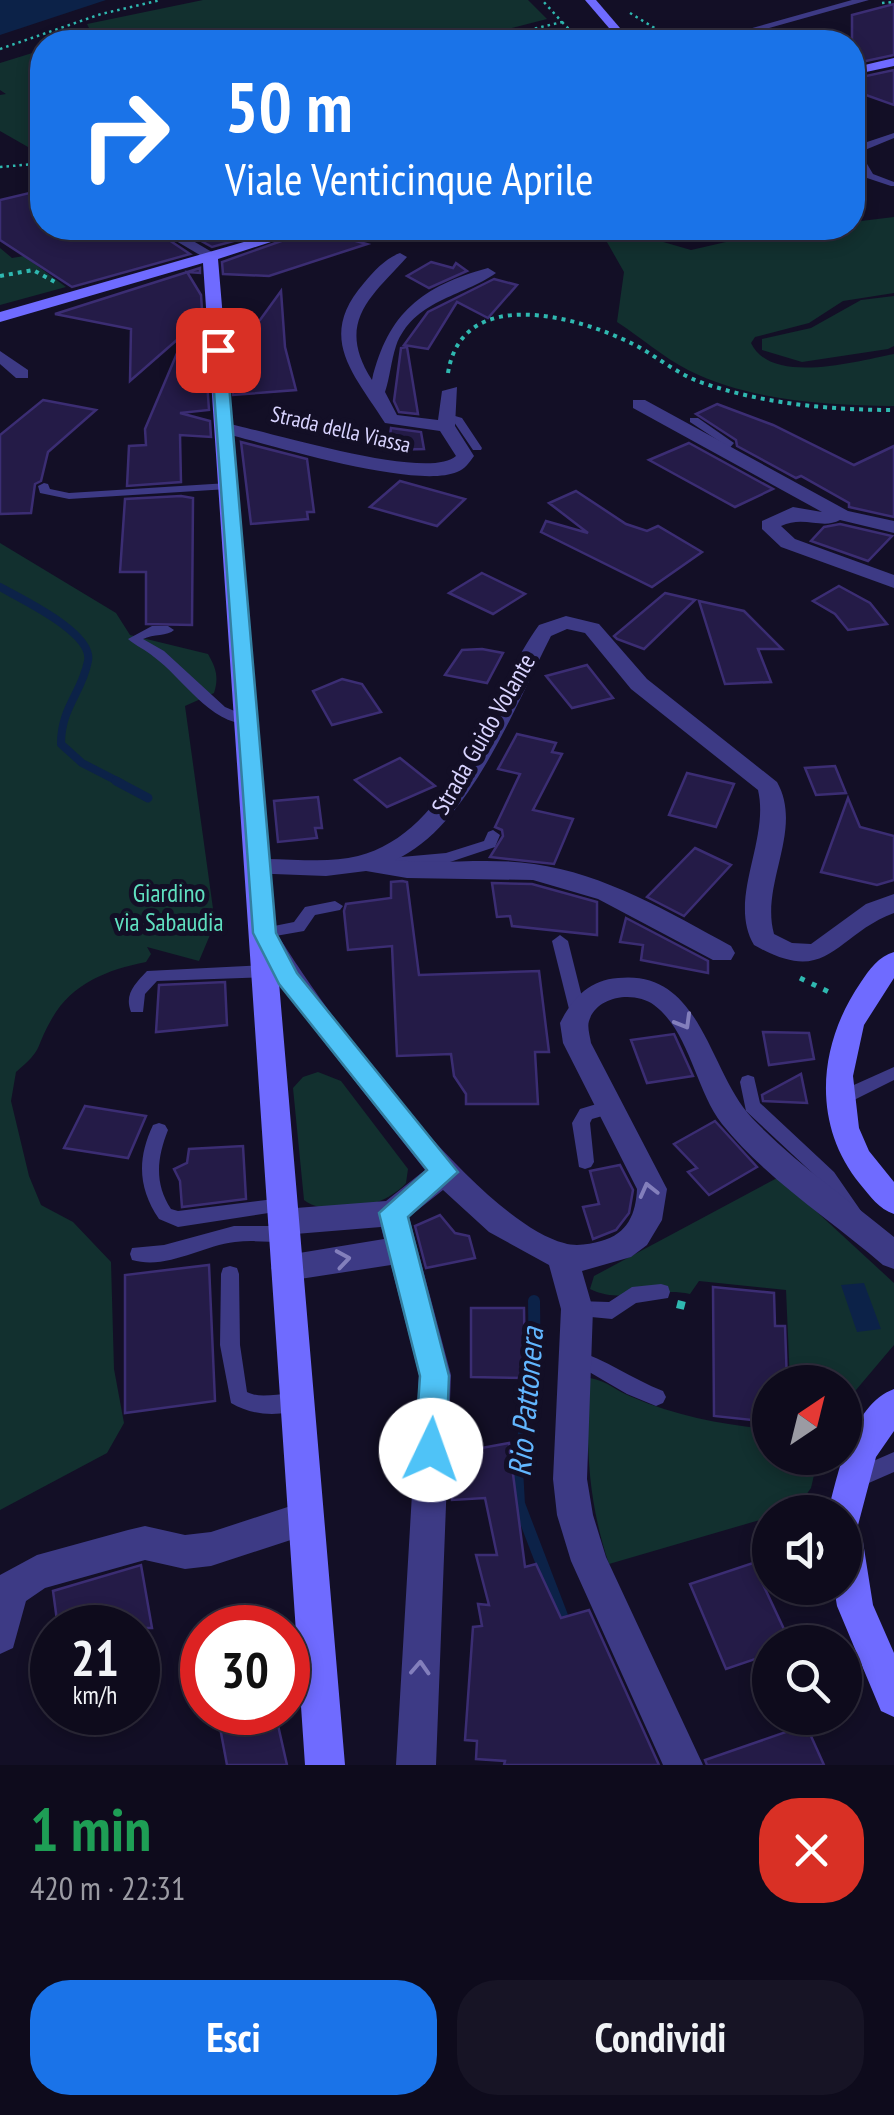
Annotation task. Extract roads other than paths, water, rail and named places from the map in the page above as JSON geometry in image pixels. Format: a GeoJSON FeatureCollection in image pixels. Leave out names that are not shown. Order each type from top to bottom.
{"type":"FeatureCollection","features":[{"type":"Feature","properties":{"kind":"street"},"geometry":{"type":"LineString","coordinates":[[590,0],[616,30]]}},
{"type":"Feature","properties":{"kind":"street"},"geometry":{"type":"LineString","coordinates":[[753,30],[864,0]]}},
{"type":"Feature","properties":{"kind":"street"},"geometry":{"type":"LineString","coordinates":[[865,69],[891,64]]}},
{"type":"Feature","properties":{"kind":"street"},"geometry":{"type":"LineString","coordinates":[[184,240],[206,251]]}},
{"type":"Feature","properties":{"kind":"street"},"geometry":{"type":"LineString","coordinates":[[201,240],[206,251],[225,428],[324,1765]]}},
{"type":"Feature","properties":{"kind":"street"},"geometry":{"type":"LineString","coordinates":[[0,318],[206,251],[255,240]]}},
{"type":"Feature","properties":{"kind":"street","name":"Strada della Viassa"},"geometry":{"type":"LineString","coordinates":[[400,257],[350,313],[346,327],[362,381],[376,392],[391,419],[446,421]]}},
{"type":"Feature","properties":{"kind":"street","name":"Strada della Viassa"},"geometry":{"type":"LineString","coordinates":[[376,392],[389,343],[406,319],[438,294],[488,273]]}},
{"type":"Feature","properties":{"kind":"street"},"geometry":{"type":"LineString","coordinates":[[0,356],[22,374]]}},
{"type":"Feature","properties":{"kind":"street","name":"Strada della Viassa"},"geometry":{"type":"LineString","coordinates":[[225,428],[382,464],[441,470],[456,466],[466,456],[446,421],[452,391]]}},
{"type":"Feature","properties":{"kind":"street"},"geometry":{"type":"LineString","coordinates":[[638,404],[842,515],[894,531]]}},
{"type":"Feature","properties":{"kind":"street"},"geometry":{"type":"LineString","coordinates":[[894,531],[805,514],[782,516],[769,525],[788,543],[894,582]]}},
{"type":"Feature","properties":{"kind":"street","name":"Strada Guido Volante"},"geometry":{"type":"LineString","coordinates":[[366,863],[414,838],[432,822],[540,636],[556,624],[573,623],[598,634],[638,684],[769,787],[775,816],[758,921],[763,939],[786,953],[811,956],[825,952],[855,921],[894,903]]}},
{"type":"Feature","properties":{"kind":"street","name":"Strada Guido Volante"},"geometry":{"type":"LineString","coordinates":[[258,867],[366,863],[392,870],[521,871],[577,880],[722,953]]}},
{"type":"Feature","properties":{"kind":"street"},"geometry":{"type":"LineString","coordinates":[[264,933],[288,978],[444,1172],[528,1242],[562,1256],[590,1257],[620,1249],[643,1230],[652,1214],[652,1190],[576,1043],[574,1023],[578,1013],[597,994],[627,986],[650,991],[673,1004],[733,1115],[772,1154],[894,1256]]}},
{"type":"Feature","properties":{"kind":"street"},"geometry":{"type":"LineString","coordinates":[[894,961],[878,976],[849,1022],[840,1056],[842,1098],[855,1153],[894,1202]]}},
{"type":"Feature","properties":{"kind":"street"},"geometry":{"type":"LineString","coordinates":[[283,1220],[393,1213],[444,1172]]}},
{"type":"Feature","properties":{"kind":"street"},"geometry":{"type":"LineString","coordinates":[[393,1213],[434,1376],[416,1765]]}},
{"type":"Feature","properties":{"kind":"street"},"geometry":{"type":"LineString","coordinates":[[287,1268],[400,1250]]}},
{"type":"Feature","properties":{"kind":"street"},"geometry":{"type":"LineString","coordinates":[[562,1256],[577,1309],[570,1479],[575,1515],[589,1562],[683,1765]]}},
{"type":"Feature","properties":{"kind":"street"},"geometry":{"type":"LineString","coordinates":[[849,1495],[860,1451],[894,1404]]}},
{"type":"Feature","properties":{"kind":"street"},"geometry":{"type":"LineString","coordinates":[[0,1635],[10,1590],[37,1573],[145,1543],[185,1552],[212,1549],[306,1518]]}},
{"type":"Feature","properties":{"kind":"street"},"geometry":{"type":"LineString","coordinates":[[855,1605],[894,1698]]}},
{"type":"Feature","properties":{"kind":"lane"},"geometry":{"type":"LineString","coordinates":[[865,148],[894,135]]}},
{"type":"Feature","properties":{"kind":"lane"},"geometry":{"type":"LineString","coordinates":[[865,167],[870,176],[891,184]]}},
{"type":"Feature","properties":{"kind":"lane"},"geometry":{"type":"LineString","coordinates":[[446,421],[458,420],[477,448]]}},
{"type":"Feature","properties":{"kind":"lane"},"geometry":{"type":"LineString","coordinates":[[694,420],[729,443],[722,450]]}},
{"type":"Feature","properties":{"kind":"lane"},"geometry":{"type":"LineString","coordinates":[[44,486],[44,491],[70,496],[228,486]]}},
{"type":"Feature","properties":{"kind":"lane"},"geometry":{"type":"LineString","coordinates":[[168,630],[152,630],[134,640],[159,654],[220,710],[246,721]]}},
{"type":"Feature","properties":{"kind":"lane"},"geometry":{"type":"LineString","coordinates":[[366,863],[447,858],[484,847],[493,835]]}},
{"type":"Feature","properties":{"kind":"lane"},"geometry":{"type":"LineString","coordinates":[[264,933],[299,927],[310,911],[335,906]]}},
{"type":"Feature","properties":{"kind":"lane"},"geometry":{"type":"LineString","coordinates":[[560,940],[578,1013]]}},
{"type":"Feature","properties":{"kind":"lane"},"geometry":{"type":"LineString","coordinates":[[137,1008],[137,993],[153,975],[267,971]]}},
{"type":"Feature","properties":{"kind":"lane"},"geometry":{"type":"LineString","coordinates":[[842,1098],[894,1073]]}},
{"type":"Feature","properties":{"kind":"lane"},"geometry":{"type":"LineString","coordinates":[[748,1082],[752,1106],[828,1177],[851,1205],[858,1224]]}},
{"type":"Feature","properties":{"kind":"lane"},"geometry":{"type":"LineString","coordinates":[[585,1162],[581,1123],[586,1114],[610,1107]]}},
{"type":"Feature","properties":{"kind":"lane"},"geometry":{"type":"LineString","coordinates":[[159,1130],[147,1158],[149,1180],[165,1214],[178,1219],[283,1220]]}},
{"type":"Feature","properties":{"kind":"lane"},"geometry":{"type":"LineString","coordinates":[[139,1254],[164,1252],[283,1220]]}},
{"type":"Feature","properties":{"kind":"lane"},"geometry":{"type":"LineString","coordinates":[[230,1274],[230,1345],[238,1398],[252,1405],[297,1402]]}},
{"type":"Feature","properties":{"kind":"lane"},"geometry":{"type":"LineString","coordinates":[[577,1309],[612,1312],[632,1295],[661,1292]]}},
{"type":"Feature","properties":{"kind":"lane"},"geometry":{"type":"LineString","coordinates":[[574,1360],[612,1370],[632,1389],[656,1397]]}},
{"type":"Feature","properties":{"kind":"lane"},"geometry":{"type":"LineString","coordinates":[[851,1481],[894,1462]]}},
{"type":"Feature","properties":{"kind":"water"},"geometry":{"type":"Polygon","coordinates":[[[0,0],[106,0],[0,35],[0,0]]]}},
{"type":"Feature","properties":{"kind":"water"},"geometry":{"type":"Polygon","coordinates":[[[864,1283],[881,1329],[857,1332],[841,1285],[864,1283]]]}},
{"type":"Feature","properties":{"kind":"waterway","name":"Rio Pattonera"},"geometry":{"type":"LineString","coordinates":[[0,587],[68,628],[87,650],[85,672],[64,720],[61,744],[82,763],[121,783]]}},
{"type":"Feature","properties":{"kind":"waterway","name":"Rio Pattonera"},"geometry":{"type":"LineString","coordinates":[[116,781],[148,798]]}},
{"type":"Feature","properties":{"kind":"waterway","name":"Rio Pattonera"},"geometry":{"type":"LineString","coordinates":[[534,1301],[535,1379],[517,1469],[519,1504],[562,1616]]}},
{"type":"Feature","properties":{"kind":"park label","name":"Giardino via Sabaudia"},"geometry":{"type":"Point","coordinates":[169,908]}}]}
